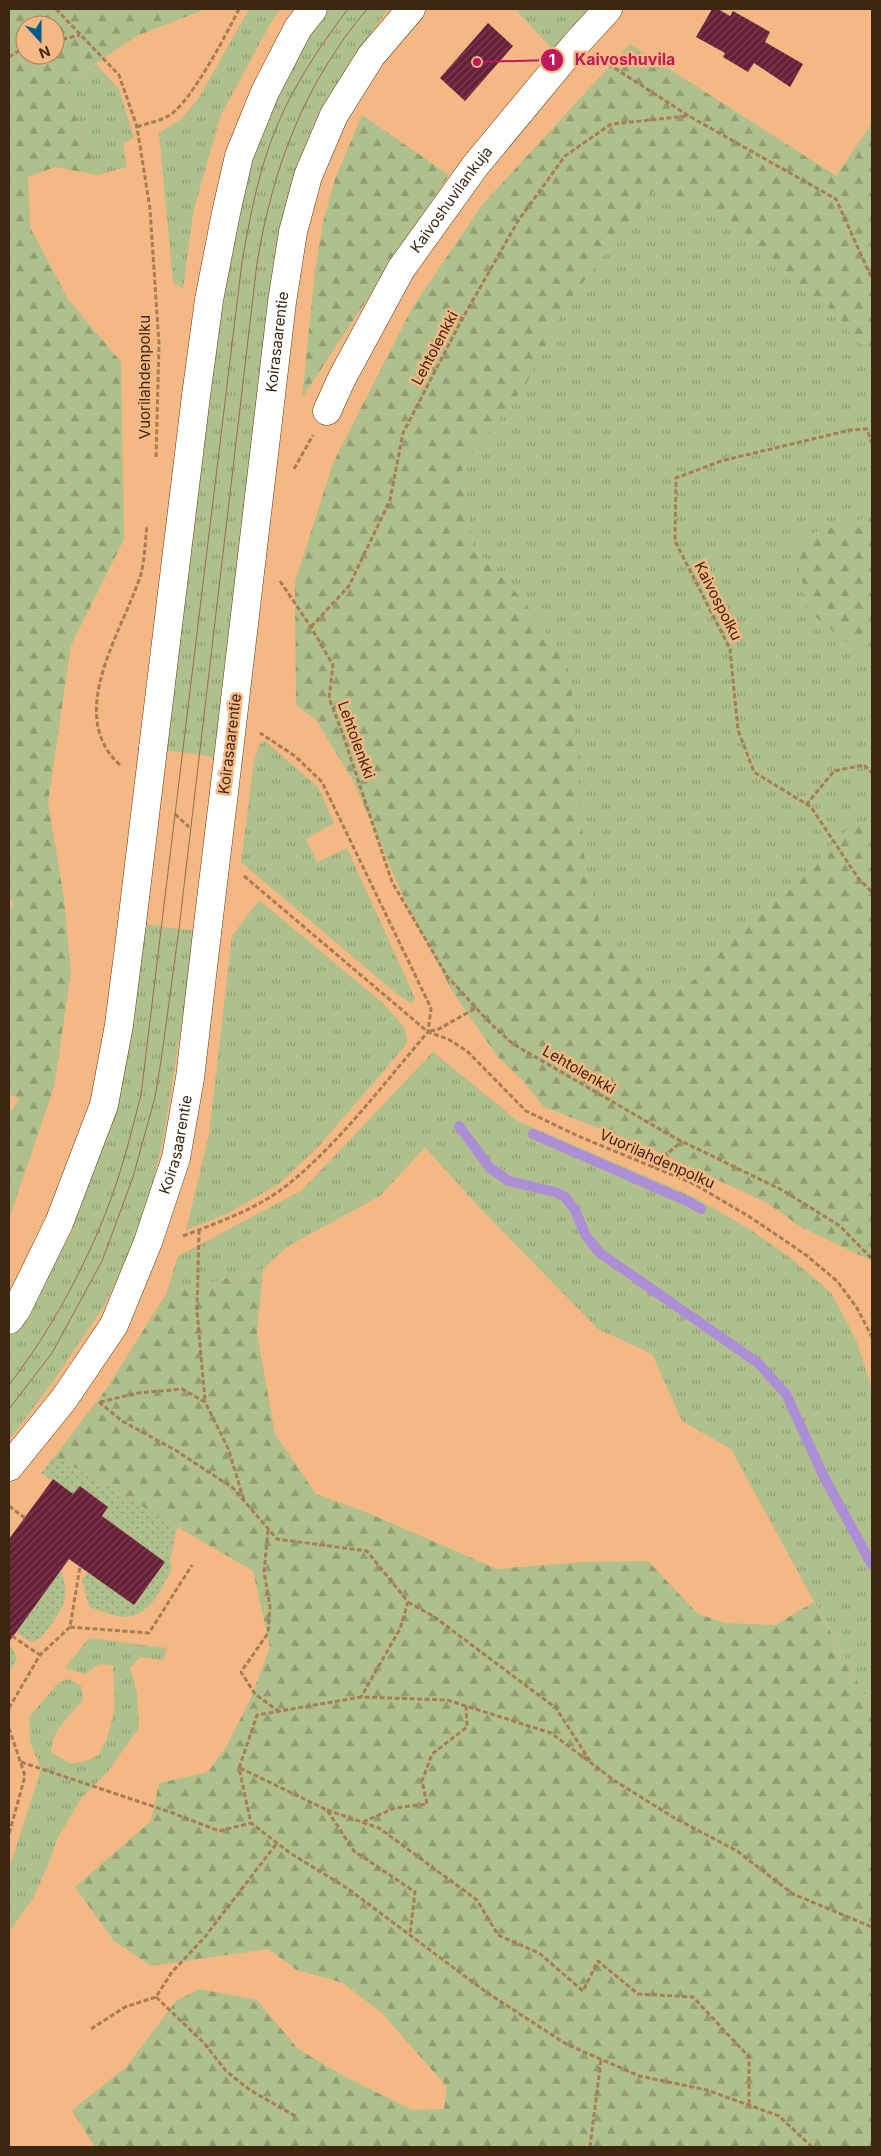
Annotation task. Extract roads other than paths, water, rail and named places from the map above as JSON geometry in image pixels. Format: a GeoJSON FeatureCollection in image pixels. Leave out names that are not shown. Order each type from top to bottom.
{"type":"FeatureCollection","features":[{"type":"Feature","properties":{"kind":"street"},"geometry":{"type":"LineString","coordinates":[[9,1320],[60,1223],[104,1105],[119,1025],[209,300],[226,213],[240,156],[265,92],[298,28],[313,9]]}},
{"type":"Feature","properties":{"kind":"street","name":"Koirasaarentie"},"geometry":{"type":"LineString","coordinates":[[9,1467],[64,1399],[114,1325],[148,1242],[176,1158],[190,1078],[282,302],[293,232],[308,176],[334,115],[371,56],[411,9]]}},
{"type":"Feature","properties":{"kind":"street","name":"Kaivoshuvilankuja"},"geometry":{"type":"LineString","coordinates":[[326,411],[401,269],[475,166],[576,44],[608,9]]}},
{"type":"Feature","properties":{"kind":"waterway"},"geometry":{"type":"LineString","coordinates":[[459,1126],[490,1168],[509,1181],[555,1192],[565,1197],[575,1210],[586,1236],[600,1253],[758,1363],[786,1394],[823,1475],[872,1565]]}},
{"type":"Feature","properties":{"kind":"waterway"},"geometry":{"type":"LineString","coordinates":[[533,1134],[689,1202],[701,1209]]}},
{"type":"Feature","properties":{"kind":"tram line"},"geometry":{"type":"LineString","coordinates":[[9,1385],[59,1311],[100,1227],[120,1172],[141,1095],[247,233],[264,161],[284,110],[313,58],[348,9]]}},
{"type":"Feature","properties":{"kind":"tram line"},"geometry":{"type":"LineString","coordinates":[[9,1409],[52,1353],[102,1261],[133,1177],[155,1097],[179,929],[257,263],[272,193],[294,128],[325,67],[367,9]]}},
{"type":"Feature","properties":{"kind":"place","name":"Kaivoshuvila"},"geometry":{"type":"Point","coordinates":[477,62]}}]}
